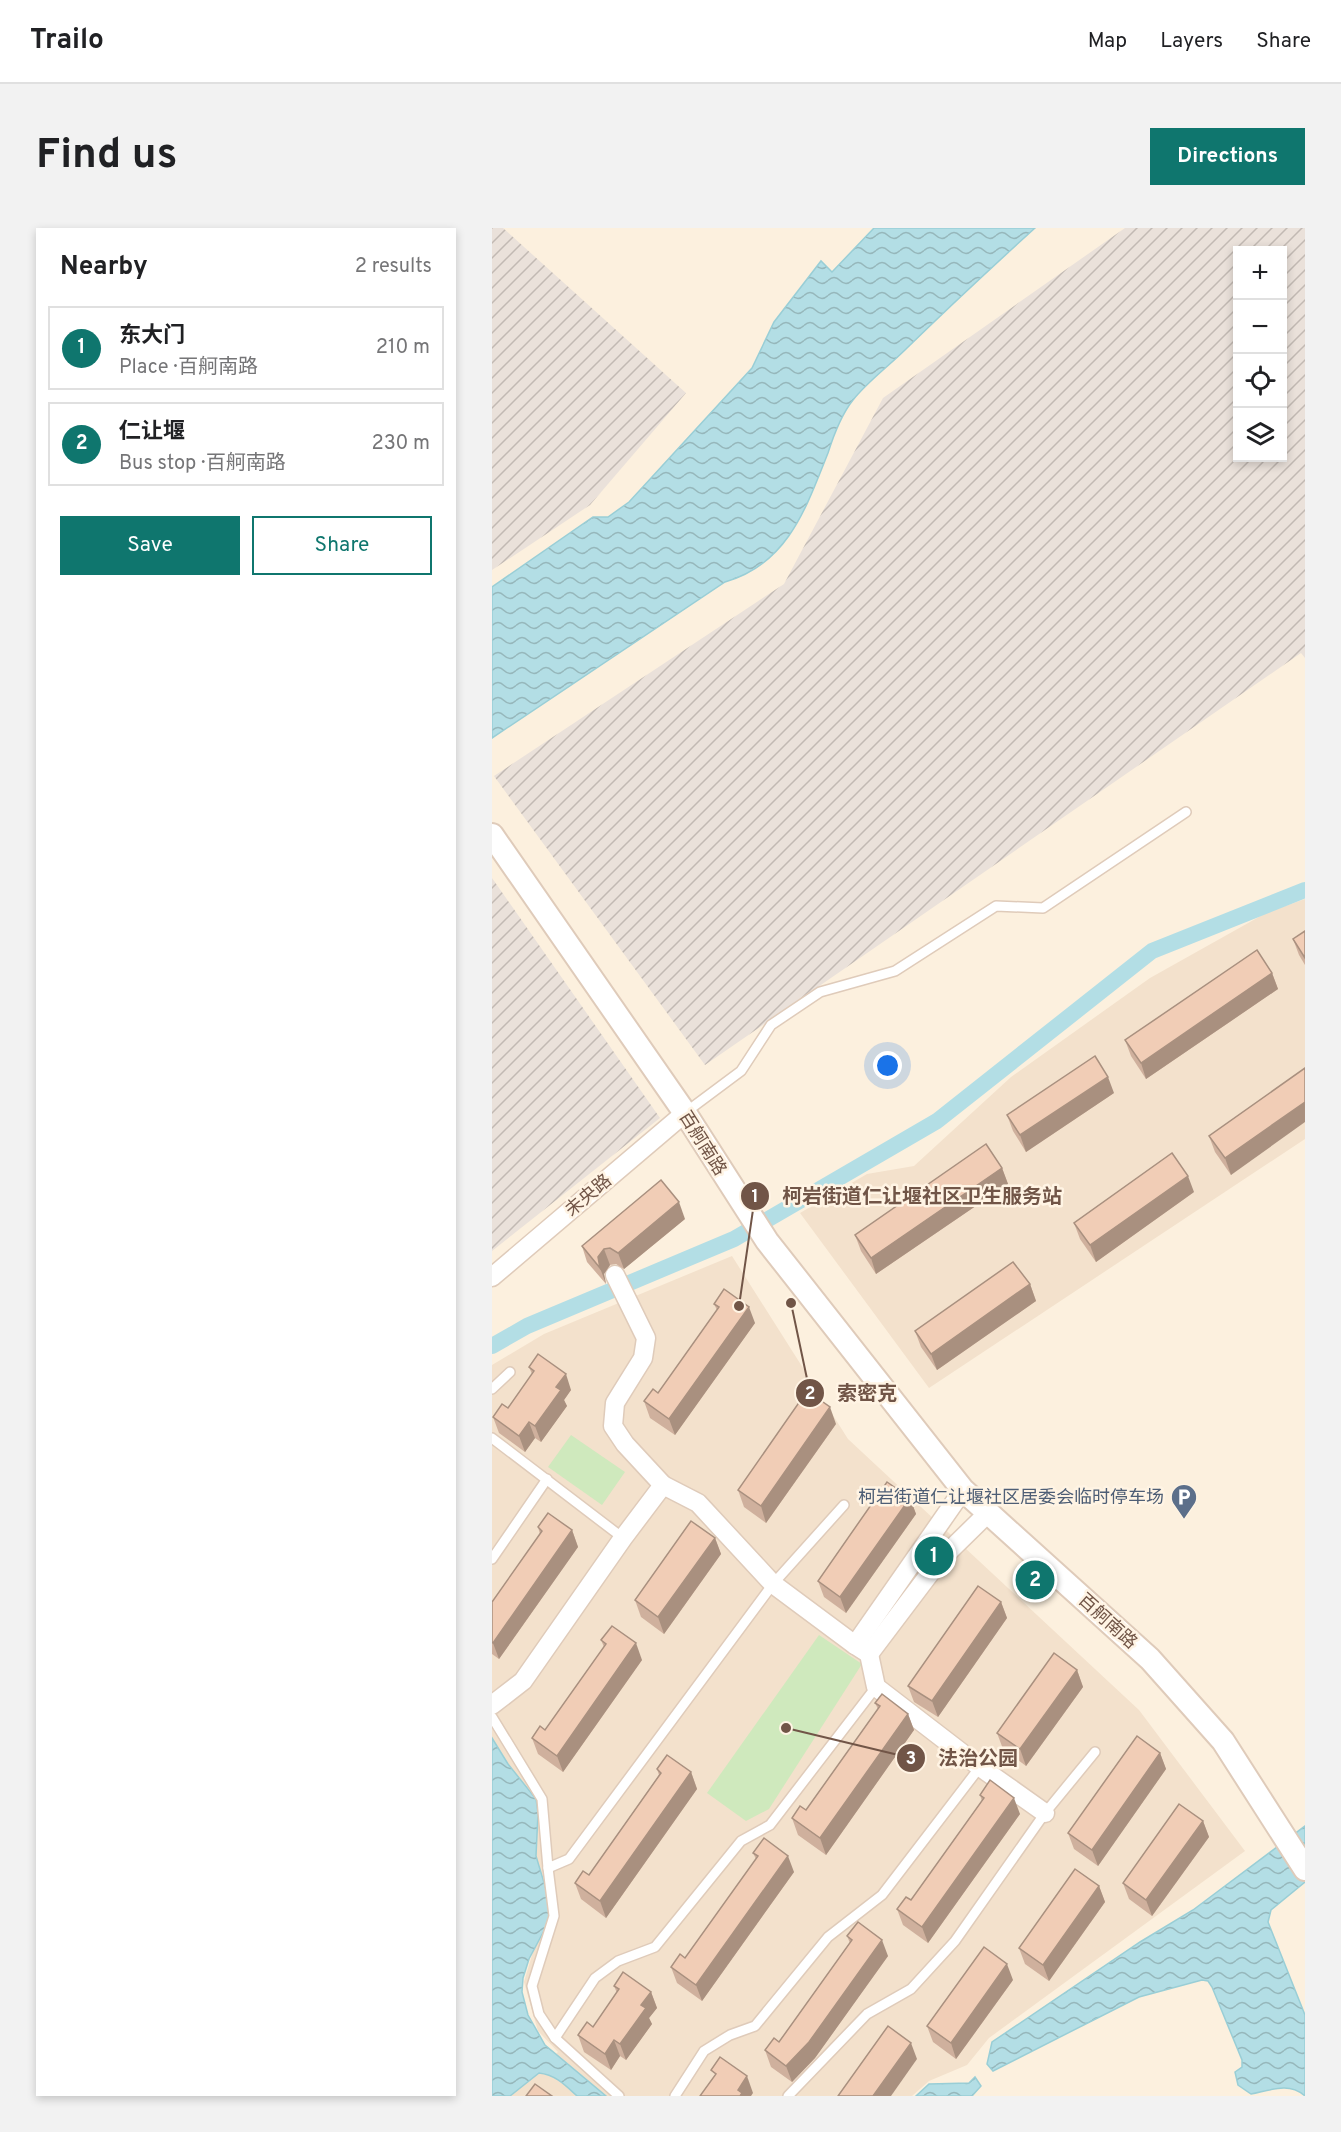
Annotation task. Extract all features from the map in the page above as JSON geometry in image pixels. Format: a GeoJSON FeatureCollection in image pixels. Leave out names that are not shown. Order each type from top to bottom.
{"type":"FeatureCollection","features":[{"type":"Feature","properties":{"kind":"street","name":"百舸南路"},"geometry":{"type":"LineString","coordinates":[[492,836],[685,1113],[743,1207],[767,1241],[963,1490],[1150,1659],[1223,1741],[1305,1869]]}},
{"type":"Feature","properties":{"kind":"street","name":"未央路"},"geometry":{"type":"LineString","coordinates":[[492,1277],[685,1113]]}},
{"type":"Feature","properties":{"kind":"street"},"geometry":{"type":"LineString","coordinates":[[615,1275],[646,1338],[643,1358],[615,1403],[613,1426],[625,1444],[663,1485],[698,1503],[773,1584],[862,1650],[876,1687],[980,1767],[1045,1813]]}},
{"type":"Feature","properties":{"kind":"street"},"geometry":{"type":"LineString","coordinates":[[492,1705],[523,1681],[663,1485]]}},
{"type":"Feature","properties":{"kind":"street"},"geometry":{"type":"LineString","coordinates":[[862,1650],[963,1490]]}},
{"type":"Feature","properties":{"kind":"street"},"geometry":{"type":"LineString","coordinates":[[862,1650],[940,1560],[988,1513]]}},
{"type":"Feature","properties":{"kind":"lane"},"geometry":{"type":"LineString","coordinates":[[685,1113],[741,1071],[771,1025],[820,992],[895,971],[996,906],[1043,908],[1186,812]]}},
{"type":"Feature","properties":{"kind":"lane"},"geometry":{"type":"LineString","coordinates":[[492,1389],[510,1371]]}},
{"type":"Feature","properties":{"kind":"lane"},"geometry":{"type":"LineString","coordinates":[[492,1438],[623,1538]]}},
{"type":"Feature","properties":{"kind":"lane"},"geometry":{"type":"LineString","coordinates":[[492,1560],[548,1479]]}},
{"type":"Feature","properties":{"kind":"lane"},"geometry":{"type":"LineString","coordinates":[[548,1868],[569,1859],[773,1584],[844,1505]]}},
{"type":"Feature","properties":{"kind":"lane"},"geometry":{"type":"LineString","coordinates":[[555,2038],[595,1978],[618,1961],[654,1947],[741,1841],[770,1825],[876,1687]]}},
{"type":"Feature","properties":{"kind":"lane"},"geometry":{"type":"LineString","coordinates":[[492,1717],[542,1799],[554,1916],[532,1986],[538,2014],[555,2038],[619,2096]]}},
{"type":"Feature","properties":{"kind":"lane"},"geometry":{"type":"LineString","coordinates":[[788,2096],[867,2014],[911,1989],[955,1941],[1045,1813],[1095,1752]]}},
{"type":"Feature","properties":{"kind":"lane"},"geometry":{"type":"LineString","coordinates":[[675,2096],[704,2051],[730,2035],[755,2026],[828,1937],[882,1895],[980,1767]]}},
{"type":"Feature","properties":{"kind":"shaded area"},"geometry":{"type":"Polygon","coordinates":[[[492,228],[503,228],[686,393],[590,505],[492,570],[492,228]]]}},
{"type":"Feature","properties":{"kind":"shaded area"},"geometry":{"type":"Polygon","coordinates":[[[1125,228],[1305,228],[1305,658],[1301,653],[705,1065],[494,776],[784,584],[883,398],[1125,228]]]}},
{"type":"Feature","properties":{"kind":"shaded area"},"geometry":{"type":"Polygon","coordinates":[[[492,878],[660,1118],[492,1251],[492,878]]]}},
{"type":"Feature","properties":{"kind":"shaded area"},"geometry":{"type":"Polygon","coordinates":[[[1305,899],[1305,1139],[929,1388],[800,1213],[867,1174],[914,1166],[1011,1077],[1150,978],[1266,913],[1305,899]]]}},
{"type":"Feature","properties":{"kind":"shaded area"},"geometry":{"type":"Polygon","coordinates":[[[732,1256],[848,1439],[1139,1710],[1245,1851],[989,2038],[967,2065],[929,2081],[912,2096],[503,2096],[558,2052],[538,2031],[524,1982],[546,1908],[492,1753],[492,1365],[544,1334],[732,1256]]]}},
{"type":"Feature","properties":{"kind":"green space"},"geometry":{"type":"Polygon","coordinates":[[[571,1435],[625,1472],[602,1505],[548,1467],[571,1435]]]}},
{"type":"Feature","properties":{"kind":"green space"},"geometry":{"type":"Polygon","coordinates":[[[819,1635],[862,1664],[769,1809],[746,1821],[707,1793],[819,1635]]]}},
{"type":"Feature","properties":{"kind":"water"},"geometry":{"type":"Polygon","coordinates":[[[874,228],[1035,228],[853,400],[838,425],[820,474],[802,513],[792,531],[765,562],[747,574],[725,582],[492,738],[492,587],[593,517],[608,517],[629,502],[752,368],[774,322],[821,261],[832,272],[874,228]]]}},
{"type":"Feature","properties":{"kind":"water"},"geometry":{"type":"Polygon","coordinates":[[[492,1738],[508,1764],[536,1799],[538,1813],[536,1856],[551,1906],[547,1925],[529,1959],[523,1978],[522,1992],[528,2015],[545,2045],[606,2096],[577,2096],[555,2078],[539,2073],[510,2096],[492,2096],[492,1738]]]}},
{"type":"Feature","properties":{"kind":"water"},"geometry":{"type":"Polygon","coordinates":[[[1305,1826],[1305,1882],[1271,1910],[1268,1922],[1305,2015],[1305,2096],[1286,2088],[1251,2094],[1238,2085],[1235,2072],[1242,2067],[1242,2060],[1212,1987],[1208,1981],[1202,1980],[1139,1997],[993,2071],[987,2064],[992,2042],[1140,1942],[1193,1910],[1305,1826]]]}},
{"type":"Feature","properties":{"kind":"water"},"geometry":{"type":"Polygon","coordinates":[[[975,2077],[981,2086],[972,2096],[916,2096],[929,2084],[969,2083],[975,2077]]]}},
{"type":"Feature","properties":{"kind":"building"},"geometry":{"type":"Polygon","coordinates":[[[1305,931],[1305,958],[1293,939],[1305,931]]]}},
{"type":"Feature","properties":{"kind":"building"},"geometry":{"type":"Polygon","coordinates":[[[1257,950],[1272,973],[1141,1063],[1125,1040],[1257,950]]]}},
{"type":"Feature","properties":{"kind":"building"},"geometry":{"type":"Polygon","coordinates":[[[1095,1056],[1108,1077],[1020,1135],[1007,1115],[1095,1056]]]}},
{"type":"Feature","properties":{"kind":"building"},"geometry":{"type":"Polygon","coordinates":[[[1305,1068],[1305,1102],[1225,1158],[1209,1136],[1305,1068]]]}},
{"type":"Feature","properties":{"kind":"building"},"geometry":{"type":"Polygon","coordinates":[[[986,1144],[1002,1168],[871,1258],[855,1235],[986,1144]]]}},
{"type":"Feature","properties":{"kind":"building"},"geometry":{"type":"Polygon","coordinates":[[[1172,1153],[1188,1176],[1090,1245],[1074,1223],[1172,1153]]]}},
{"type":"Feature","properties":{"kind":"building"},"geometry":{"type":"Polygon","coordinates":[[[661,1180],[679,1202],[618,1253],[610,1248],[604,1249],[598,1257],[600,1268],[582,1246],[661,1180]]]}},
{"type":"Feature","properties":{"kind":"building"},"geometry":{"type":"Polygon","coordinates":[[[1013,1262],[1030,1284],[931,1354],[915,1331],[1013,1262]]]}},
{"type":"Feature","properties":{"kind":"building"},"geometry":{"type":"Polygon","coordinates":[[[724,1289],[749,1307],[669,1419],[644,1401],[653,1389],[658,1393],[719,1307],[714,1304],[724,1289]]]}},
{"type":"Feature","properties":{"kind":"building"},"geometry":{"type":"Polygon","coordinates":[[[538,1354],[566,1374],[556,1387],[561,1390],[535,1426],[529,1422],[519,1436],[493,1417],[502,1404],[508,1408],[534,1371],[529,1367],[538,1354]]]}},
{"type":"Feature","properties":{"kind":"building"},"geometry":{"type":"Polygon","coordinates":[[[807,1391],[830,1407],[761,1506],[738,1490],[807,1391]]]}},
{"type":"Feature","properties":{"kind":"building"},"geometry":{"type":"Polygon","coordinates":[[[887,1482],[910,1498],[840,1597],[818,1581],[887,1482]]]}},
{"type":"Feature","properties":{"kind":"building"},"geometry":{"type":"Polygon","coordinates":[[[548,1513],[572,1530],[493,1643],[492,1602],[542,1531],[538,1527],[548,1513]]]}},
{"type":"Feature","properties":{"kind":"building"},"geometry":{"type":"Polygon","coordinates":[[[691,1521],[715,1538],[658,1617],[635,1600],[691,1521]]]}},
{"type":"Feature","properties":{"kind":"building"},"geometry":{"type":"Polygon","coordinates":[[[978,1586],[1001,1602],[932,1701],[908,1686],[978,1586]]]}},
{"type":"Feature","properties":{"kind":"building"},"geometry":{"type":"Polygon","coordinates":[[[612,1626],[636,1643],[557,1756],[532,1738],[540,1726],[545,1730],[606,1644],[601,1640],[612,1626]]]}},
{"type":"Feature","properties":{"kind":"building"},"geometry":{"type":"Polygon","coordinates":[[[1054,1653],[1077,1670],[1020,1749],[997,1733],[1054,1653]]]}},
{"type":"Feature","properties":{"kind":"building"},"geometry":{"type":"Polygon","coordinates":[[[882,1694],[908,1714],[820,1838],[792,1818],[800,1806],[806,1810],[880,1706],[875,1703],[882,1694]]]}},
{"type":"Feature","properties":{"kind":"building"},"geometry":{"type":"Polygon","coordinates":[[[1137,1736],[1160,1753],[1092,1850],[1068,1833],[1137,1736]]]}},
{"type":"Feature","properties":{"kind":"building"},"geometry":{"type":"Polygon","coordinates":[[[667,1755],[691,1772],[600,1901],[575,1883],[583,1871],[589,1875],[661,1773],[657,1769],[667,1755]]]}},
{"type":"Feature","properties":{"kind":"building"},"geometry":{"type":"Polygon","coordinates":[[[990,1780],[1014,1798],[922,1927],[897,1909],[906,1897],[911,1900],[984,1798],[980,1795],[990,1780]]]}},
{"type":"Feature","properties":{"kind":"building"},"geometry":{"type":"Polygon","coordinates":[[[1179,1804],[1203,1821],[1146,1900],[1123,1883],[1179,1804]]]}},
{"type":"Feature","properties":{"kind":"building"},"geometry":{"type":"Polygon","coordinates":[[[764,1838],[788,1856],[696,1985],[671,1967],[680,1954],[685,1958],[758,1856],[753,1853],[764,1838]]]}},
{"type":"Feature","properties":{"kind":"building"},"geometry":{"type":"Polygon","coordinates":[[[1075,1869],[1099,1886],[1043,1965],[1019,1948],[1075,1869]]]}},
{"type":"Feature","properties":{"kind":"building"},"geometry":{"type":"Polygon","coordinates":[[[858,1922],[882,1940],[809,2042],[786,2066],[765,2050],[774,2038],[779,2042],[852,1940],[847,1936],[858,1922]]]}},
{"type":"Feature","properties":{"kind":"building"},"geometry":{"type":"Polygon","coordinates":[[[984,1947],[1007,1964],[951,2043],[927,2026],[984,1947]]]}},
{"type":"Feature","properties":{"kind":"building"},"geometry":{"type":"Polygon","coordinates":[[[623,1972],[651,1992],[641,2005],[646,2008],[620,2044],[614,2040],[605,2054],[578,2035],[587,2022],[593,2027],[619,1989],[614,1986],[623,1972]]]}},
{"type":"Feature","properties":{"kind":"building"},"geometry":{"type":"Polygon","coordinates":[[[888,2026],[911,2043],[873,2096],[838,2096],[888,2026]]]}},
{"type":"Feature","properties":{"kind":"building"},"geometry":{"type":"Polygon","coordinates":[[[720,2057],[747,2076],[738,2090],[742,2093],[740,2096],[700,2096],[716,2074],[711,2070],[720,2057]]]}},
{"type":"Feature","properties":{"kind":"building"},"geometry":{"type":"Polygon","coordinates":[[[535,2084],[552,2096],[526,2096],[535,2084]]]}},
{"type":"Feature","properties":{"kind":"waterway"},"geometry":{"type":"LineString","coordinates":[[492,1346],[527,1326],[734,1239],[937,1121],[1152,951],[1305,890]]}},
{"type":"Feature","properties":{"kind":"place","name":"索密克"},"geometry":{"type":"Point","coordinates":[791,1303]}},
{"type":"Feature","properties":{"kind":"place","name":"柯岩街道仁让堰社区卫生服务站"},"geometry":{"type":"Point","coordinates":[739,1306]}},
{"type":"Feature","properties":{"kind":"place","name":"柯岩街道仁让堰社区居委会临时停车场"},"geometry":{"type":"Point","coordinates":[1184,1520]}},
{"type":"Feature","properties":{"kind":"place","name":"东大门"},"geometry":{"type":"Point","coordinates":[934,1556]}},
{"type":"Feature","properties":{"kind":"place","name":"仁让堰"},"geometry":{"type":"Point","coordinates":[1035,1580]}},
{"type":"Feature","properties":{"kind":"place","name":"法治公园"},"geometry":{"type":"Point","coordinates":[786,1728]}}]}
